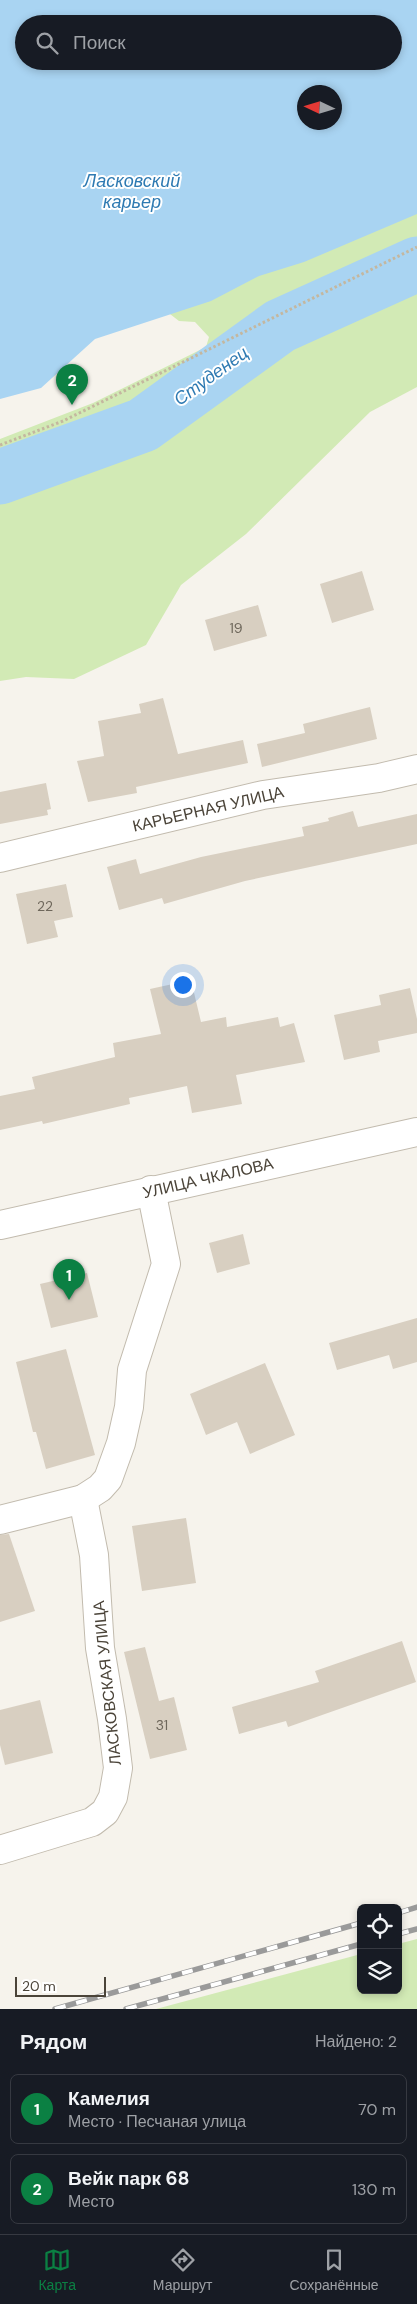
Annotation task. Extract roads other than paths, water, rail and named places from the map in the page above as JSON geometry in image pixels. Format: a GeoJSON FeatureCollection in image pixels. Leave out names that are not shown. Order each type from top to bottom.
{"type":"FeatureCollection","features":[{"type":"Feature","properties":{"kind":"street","name":"КАРЬЕРНАЯ УЛИЦА"},"geometry":{"type":"LineString","coordinates":[[0,858],[263,795],[379,778],[417,769]]}},
{"type":"Feature","properties":{"kind":"street","name":"УЛИЦА ЧКАЛОВА"},"geometry":{"type":"LineString","coordinates":[[0,1226],[107,1203],[150,1190],[417,1132]]}},
{"type":"Feature","properties":{"kind":"street"},"geometry":{"type":"LineString","coordinates":[[0,1520],[83,1499],[100,1488],[108,1479],[115,1464],[129,1407],[132,1370],[166,1264],[150,1190]]}},
{"type":"Feature","properties":{"kind":"street","name":"ЛАСКОВСКАЯ УЛИЦА"},"geometry":{"type":"LineString","coordinates":[[0,1850],[92,1822],[104,1812],[113,1797],[118,1768],[100,1648],[94,1555],[83,1499]]}},
{"type":"Feature","properties":{"kind":"water","name":"Ласковский карьер"},"geometry":{"type":"Polygon","coordinates":[[[0,0],[417,0],[417,214],[304,262],[259,276],[211,301],[95,339],[41,388],[0,399],[0,0]]]}},
{"type":"Feature","properties":{"kind":"waterway","name":"Студенец"},"geometry":{"type":"LineString","coordinates":[[0,477],[143,425],[280,326],[417,264]]}},
{"type":"Feature","properties":{"kind":"railway"},"geometry":{"type":"LineString","coordinates":[[402,1912],[417,1907]]}},
{"type":"Feature","properties":{"kind":"railway"},"geometry":{"type":"LineString","coordinates":[[55,2009],[357,1924]]}},
{"type":"Feature","properties":{"kind":"railway"},"geometry":{"type":"LineString","coordinates":[[402,1933],[417,1929]]}},
{"type":"Feature","properties":{"kind":"railway"},"geometry":{"type":"LineString","coordinates":[[126,2009],[357,1945]]}},
{"type":"Feature","properties":{"kind":"place","name":"Вейк парк 68"},"geometry":{"type":"Point","coordinates":[72,405]}},
{"type":"Feature","properties":{"kind":"place","name":"Камелия"},"geometry":{"type":"Point","coordinates":[69,1300]}}]}
